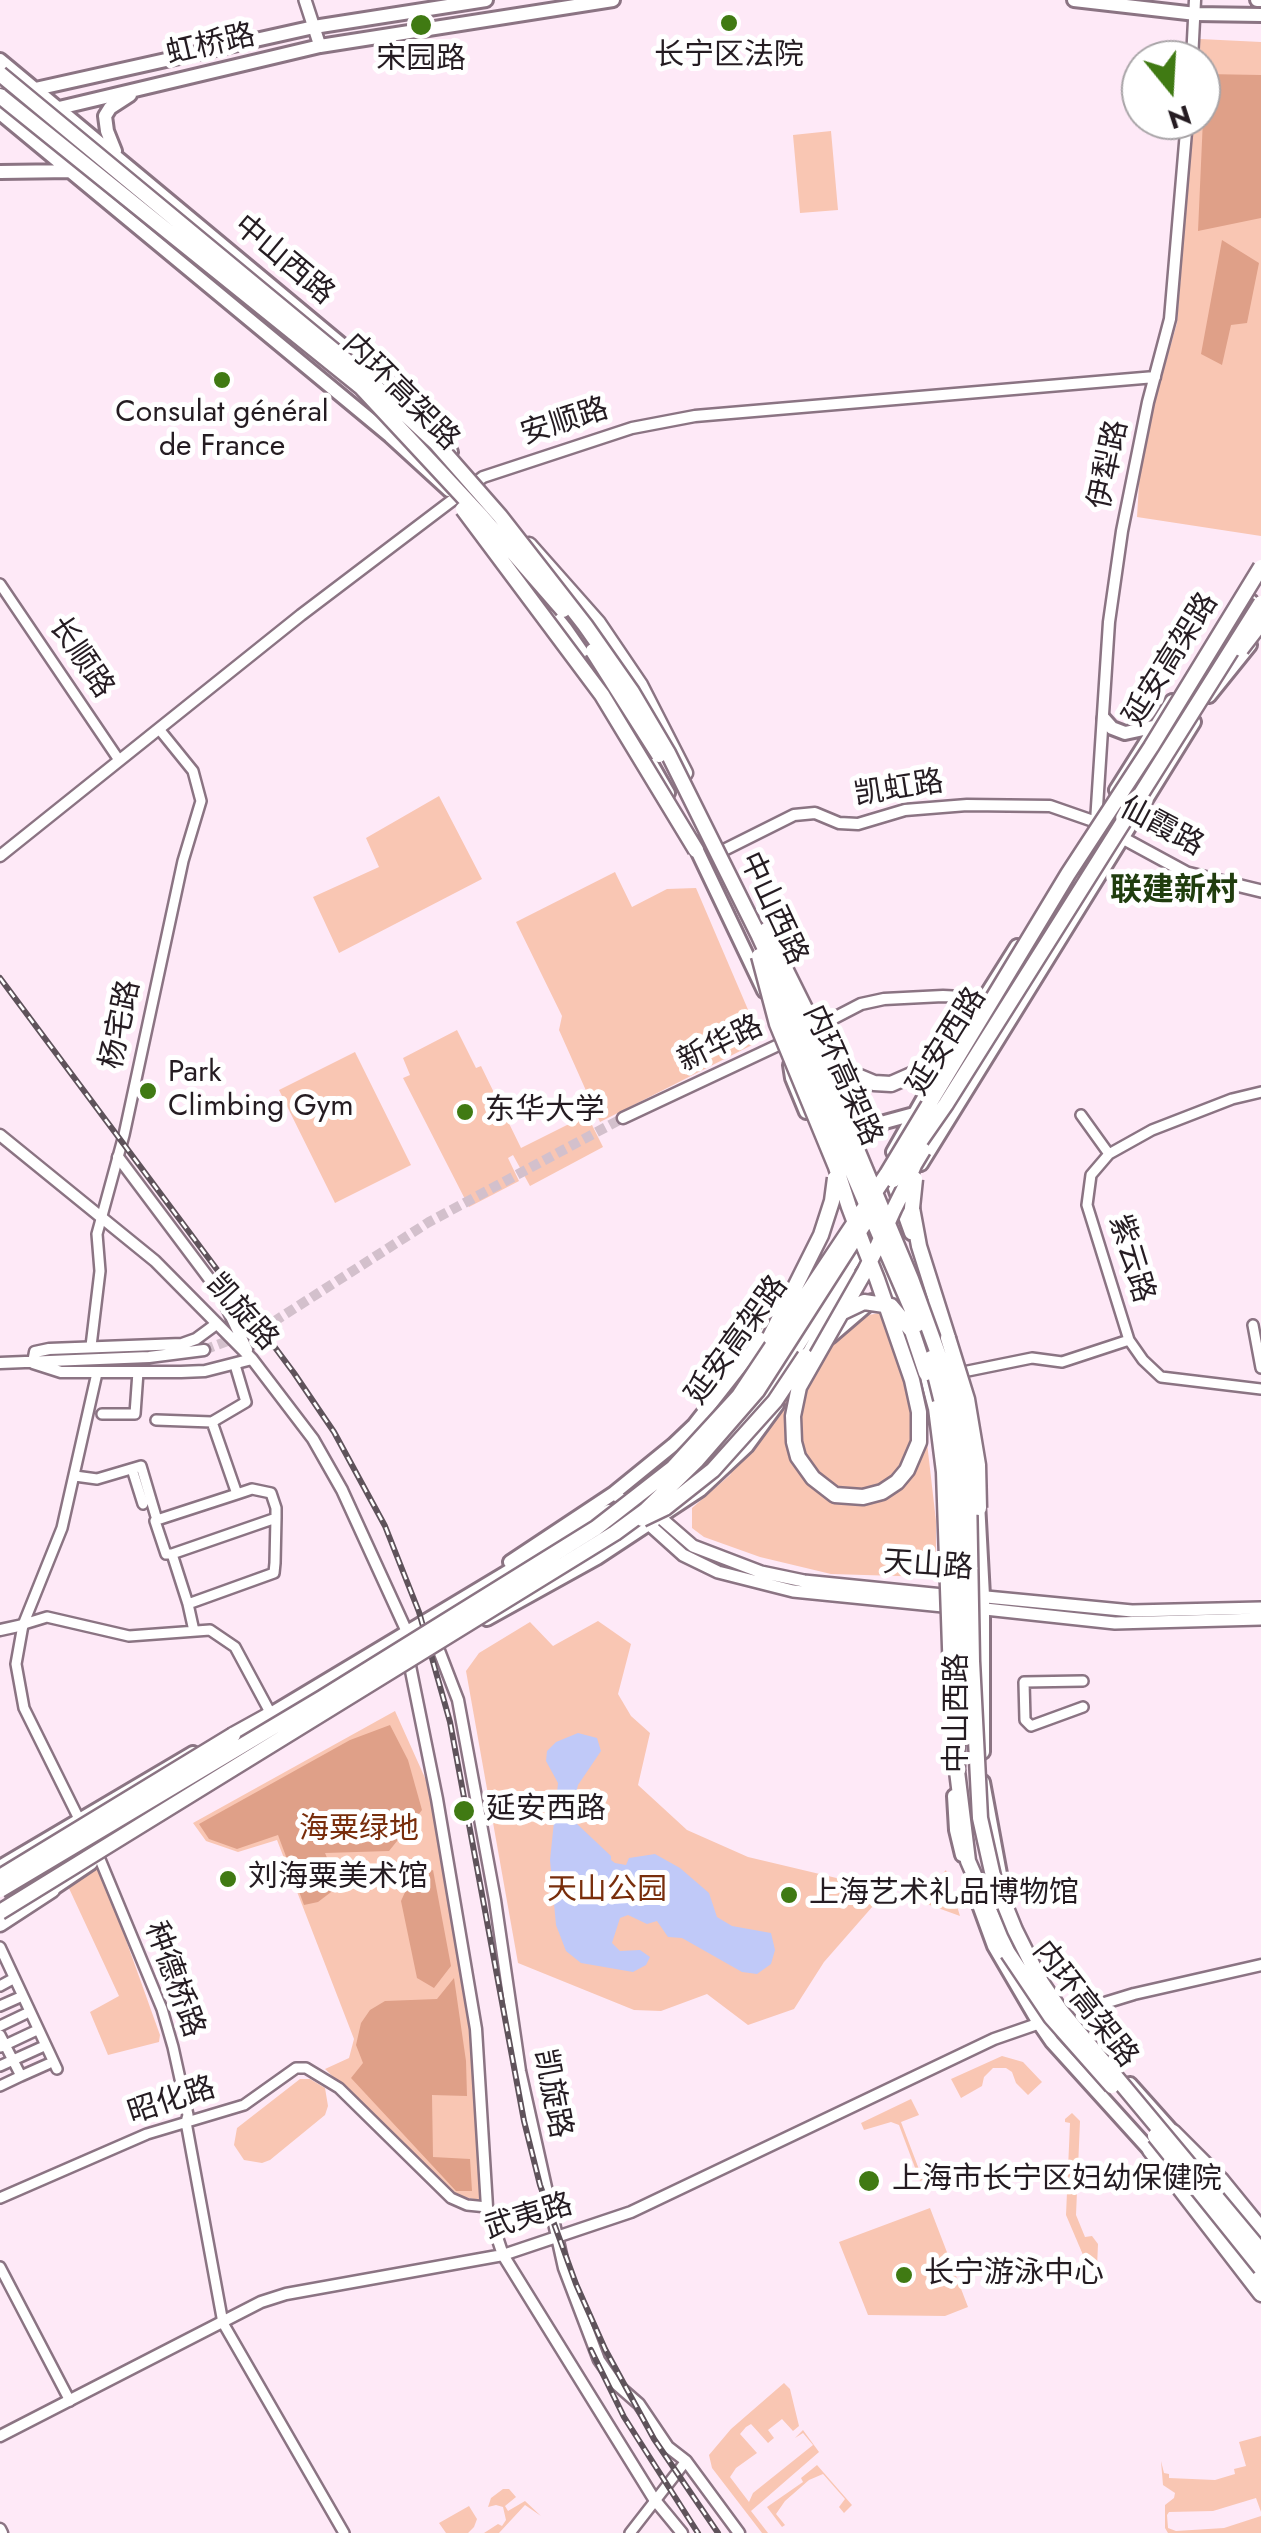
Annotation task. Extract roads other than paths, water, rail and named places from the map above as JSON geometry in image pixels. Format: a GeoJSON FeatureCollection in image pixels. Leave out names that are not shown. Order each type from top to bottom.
{"type":"FeatureCollection","features":[{"type":"Feature","properties":{"kind":"highway","name":"内环高架路"},"geometry":{"type":"LineString","coordinates":[[0,74],[361,373],[436,443],[500,516],[585,625],[668,753],[848,1128],[935,1340],[952,1392],[969,1494],[980,1818],[993,1876],[1015,1930],[1060,2010],[1261,2250]]}},
{"type":"Feature","properties":{"kind":"highway","name":"内环高架路"},"geometry":{"type":"LineString","coordinates":[[0,97],[324,355],[392,418],[576,626],[662,760],[759,956],[907,1296],[942,1394],[952,1443],[960,1530],[957,1771],[968,1861],[1008,1953],[1051,2018],[1137,2114],[1261,2268]]}},
{"type":"Feature","properties":{"kind":"highway"},"geometry":{"type":"LineString","coordinates":[[392,418],[602,695],[696,850]]}},
{"type":"Feature","properties":{"kind":"highway"},"geometry":{"type":"LineString","coordinates":[[500,516],[562,579],[640,685],[690,784],[718,854]]}},
{"type":"Feature","properties":{"kind":"highway","name":"延安高架路"},"geometry":{"type":"LineString","coordinates":[[0,1890],[322,1698],[596,1528],[673,1468],[739,1396],[887,1174],[1068,874],[1261,567]]}},
{"type":"Feature","properties":{"kind":"highway","name":"延安高架路"},"geometry":{"type":"LineString","coordinates":[[0,1912],[614,1534],[698,1460],[757,1390],[946,1104],[1202,695],[1258,598]]}},
{"type":"Feature","properties":{"kind":"highway"},"geometry":{"type":"LineString","coordinates":[[1202,695],[1261,620]]}},
{"type":"Feature","properties":{"kind":"highway"},"geometry":{"type":"LineString","coordinates":[[614,1534],[665,1508],[714,1470],[775,1401],[863,1260],[869,1235],[868,1166],[861,1134],[820,1036],[734,866],[668,753]]}},
{"type":"Feature","properties":{"kind":"highway"},"geometry":{"type":"LineString","coordinates":[[820,1036],[850,1072],[874,1082],[891,1084],[932,1066],[1068,874]]}},
{"type":"Feature","properties":{"kind":"highway"},"geometry":{"type":"LineString","coordinates":[[759,956],[777,1024],[836,1167],[849,1207],[856,1226],[863,1244],[870,1262],[877,1280],[912,1380],[921,1428],[913,1456],[897,1482],[882,1492],[849,1498],[823,1488],[798,1456],[792,1416],[799,1387],[866,1271],[871,1258],[876,1246],[914,1166],[946,1104]]}},
{"type":"Feature","properties":{"kind":"highway"},"geometry":{"type":"LineString","coordinates":[[957,1771],[942,1442],[932,1389],[886,1254],[882,1206],[884,1175],[893,1147],[963,1027]]}},
{"type":"Feature","properties":{"kind":"highway"},"geometry":{"type":"LineString","coordinates":[[928,1142],[915,1178],[914,1224],[967,1398],[978,1465],[980,1602],[974,1674]]}},
{"type":"Feature","properties":{"kind":"highway"},"geometry":{"type":"LineString","coordinates":[[758,1369],[824,1225],[836,1167]]}},
{"type":"Feature","properties":{"kind":"highway"},"geometry":{"type":"LineString","coordinates":[[816,1331],[853,1305],[874,1302],[892,1306],[912,1331]]}},
{"type":"Feature","properties":{"kind":"highway"},"geometry":{"type":"LineString","coordinates":[[0,1877],[272,1714]]}},
{"type":"Feature","properties":{"kind":"highway"},"geometry":{"type":"LineString","coordinates":[[0,1924],[52,1890]]}},
{"type":"Feature","properties":{"kind":"highway"},"geometry":{"type":"LineString","coordinates":[[1174,2132],[1222,2180],[1261,2229]]}},
{"type":"Feature","properties":{"kind":"highway"},"geometry":{"type":"LineString","coordinates":[[1150,2150],[1261,2294]]}},
{"type":"Feature","properties":{"kind":"main road"},"geometry":{"type":"LineString","coordinates":[[305,0],[320,46]]}},
{"type":"Feature","properties":{"kind":"main road","name":"虹桥路"},"geometry":{"type":"LineString","coordinates":[[0,97],[314,27],[486,0]]}},
{"type":"Feature","properties":{"kind":"main road","name":"虹桥路"},"geometry":{"type":"LineString","coordinates":[[3,118],[320,46],[612,0]]}},
{"type":"Feature","properties":{"kind":"main road"},"geometry":{"type":"LineString","coordinates":[[1074,0],[1196,7],[1261,16]]}},
{"type":"Feature","properties":{"kind":"main road","name":"中山西路"},"geometry":{"type":"LineString","coordinates":[[0,60],[424,413],[472,483],[556,584],[620,675],[718,854],[845,1118],[951,1376],[968,1432],[976,1480],[983,1603],[982,1775],[1003,1890],[1018,1932],[1064,2015],[1174,2132],[1261,2238]]}},
{"type":"Feature","properties":{"kind":"main road"},"geometry":{"type":"LineString","coordinates":[[116,154],[106,131],[105,116],[139,88]]}},
{"type":"Feature","properties":{"kind":"main road","name":"中山西路"},"geometry":{"type":"LineString","coordinates":[[3,118],[73,171],[390,436],[456,496],[565,628],[636,733],[787,1040],[867,1221],[931,1388],[940,1432],[952,1601],[956,1830],[994,1946],[1052,2042],[1194,2196],[1261,2282]]}},
{"type":"Feature","properties":{"kind":"main road"},"geometry":{"type":"LineString","coordinates":[[0,172],[73,171]]}},
{"type":"Feature","properties":{"kind":"main road"},"geometry":{"type":"LineString","coordinates":[[1241,641],[1258,598]]}},
{"type":"Feature","properties":{"kind":"main road","name":"延安西路"},"geometry":{"type":"LineString","coordinates":[[0,1890],[308,1691],[688,1456],[795,1322],[867,1221],[883,1206],[1002,1016],[1110,831],[1241,641],[1261,620]]}},
{"type":"Feature","properties":{"kind":"main road","name":"延安西路"},"geometry":{"type":"LineString","coordinates":[[1110,831],[1155,726],[1210,644],[1241,641],[1261,632]]}},
{"type":"Feature","properties":{"kind":"main road"},"geometry":{"type":"LineString","coordinates":[[1104,718],[1112,728],[1125,733],[1155,726]]}},
{"type":"Feature","properties":{"kind":"main road"},"geometry":{"type":"LineString","coordinates":[[867,1221],[874,1185],[980,1004],[1110,831]]}},
{"type":"Feature","properties":{"kind":"main road","name":"仙霞路"},"geometry":{"type":"LineString","coordinates":[[1110,831],[1187,873],[1261,891]]}},
{"type":"Feature","properties":{"kind":"main road"},"geometry":{"type":"LineString","coordinates":[[787,1040],[792,1078],[826,1160],[831,1183],[820,1245],[799,1295],[795,1322],[816,1331]]}},
{"type":"Feature","properties":{"kind":"main road"},"geometry":{"type":"LineString","coordinates":[[845,1118],[881,1124],[914,1114]]}},
{"type":"Feature","properties":{"kind":"main road"},"geometry":{"type":"LineString","coordinates":[[898,1183],[951,1376]]}},
{"type":"Feature","properties":{"kind":"main road","name":"延安西路"},"geometry":{"type":"LineString","coordinates":[[52,1890],[322,1714],[478,1624],[646,1517],[732,1439],[816,1331],[867,1221]]}},
{"type":"Feature","properties":{"kind":"main road","name":"延安西路"},"geometry":{"type":"LineString","coordinates":[[646,1517],[662,1517],[700,1490],[737,1456],[783,1395],[853,1275],[867,1221]]}},
{"type":"Feature","properties":{"kind":"main road"},"geometry":{"type":"LineString","coordinates":[[798,1372],[821,1346],[893,1284]]}},
{"type":"Feature","properties":{"kind":"main road","name":"延安西路"},"geometry":{"type":"LineString","coordinates":[[623,1498],[694,1425],[799,1295]]}},
{"type":"Feature","properties":{"kind":"main road"},"geometry":{"type":"LineString","coordinates":[[730,1380],[758,1369]]}},
{"type":"Feature","properties":{"kind":"main road","name":"延安西路"},"geometry":{"type":"LineString","coordinates":[[756,1411],[783,1395]]}},
{"type":"Feature","properties":{"kind":"main road"},"geometry":{"type":"LineString","coordinates":[[623,1498],[682,1555],[735,1576],[793,1592],[983,1603]]}},
{"type":"Feature","properties":{"kind":"main road","name":"天山路"},"geometry":{"type":"LineString","coordinates":[[662,1517],[693,1546],[761,1572],[952,1601]]}},
{"type":"Feature","properties":{"kind":"main road","name":"天山路"},"geometry":{"type":"LineString","coordinates":[[983,1603],[1132,1611],[1261,1608]]}},
{"type":"Feature","properties":{"kind":"main road","name":"天山路"},"geometry":{"type":"LineString","coordinates":[[983,1603],[1115,1623],[1261,1620]]}},
{"type":"Feature","properties":{"kind":"main road"},"geometry":{"type":"LineString","coordinates":[[308,1691],[322,1714]]}},
{"type":"Feature","properties":{"kind":"main road","name":"延安西路"},"geometry":{"type":"LineString","coordinates":[[0,1867],[172,1763],[272,1714]]}},
{"type":"Feature","properties":{"kind":"street"},"geometry":{"type":"LineString","coordinates":[[1194,40],[1196,7]]}},
{"type":"Feature","properties":{"kind":"street","name":"伊犁路"},"geometry":{"type":"LineString","coordinates":[[1110,831],[1104,718],[1109,622],[1122,531],[1170,319],[1185,140]]}},
{"type":"Feature","properties":{"kind":"street","name":"安顺路"},"geometry":{"type":"LineString","coordinates":[[0,856],[472,483],[510,466],[632,428],[695,416],[1155,377]]}},
{"type":"Feature","properties":{"kind":"street","name":"长顺路"},"geometry":{"type":"LineString","coordinates":[[0,584],[119,760]]}},
{"type":"Feature","properties":{"kind":"street","name":"杨宅路"},"geometry":{"type":"LineString","coordinates":[[90,1346],[100,1271],[100,1218],[118,1156],[183,861],[201,801],[193,771],[159,729]]}},
{"type":"Feature","properties":{"kind":"street","name":"凯虹路"},"geometry":{"type":"LineString","coordinates":[[718,854],[794,815],[815,813],[839,823],[858,824],[905,810],[967,805],[1050,806],[1110,831]]}},
{"type":"Feature","properties":{"kind":"street","name":"新华路"},"geometry":{"type":"LineString","coordinates":[[623,1118],[862,1004],[884,999],[962,997],[1002,1016]]}},
{"type":"Feature","properties":{"kind":"street"},"geometry":{"type":"LineString","coordinates":[[1082,1115],[1109,1154],[1152,1130],[1261,1092]]}},
{"type":"Feature","properties":{"kind":"street","name":"凯旋路"},"geometry":{"type":"LineString","coordinates":[[0,1135],[180,1284],[252,1360],[313,1439],[342,1490],[407,1632],[408,1664],[437,1799],[476,2029],[487,2207],[503,2254],[656,2497],[685,2533]]}},
{"type":"Feature","properties":{"kind":"street","name":"紫云路"},"geometry":{"type":"LineString","coordinates":[[1109,1154],[1092,1176],[1087,1205],[1130,1340],[1161,1377],[1261,1389]]}},
{"type":"Feature","properties":{"kind":"street"},"geometry":{"type":"LineString","coordinates":[[34,1363],[54,1372],[96,1373],[205,1371],[252,1360],[220,1293],[118,1156]]}},
{"type":"Feature","properties":{"kind":"street"},"geometry":{"type":"LineString","coordinates":[[34,1363],[36,1352],[41,1350],[182,1344],[215,1325]]}},
{"type":"Feature","properties":{"kind":"street"},"geometry":{"type":"LineString","coordinates":[[1253,1325],[1261,1368]]}},
{"type":"Feature","properties":{"kind":"street"},"geometry":{"type":"LineString","coordinates":[[951,1376],[1032,1358],[1062,1362],[1130,1340]]}},
{"type":"Feature","properties":{"kind":"street"},"geometry":{"type":"LineString","coordinates":[[0,1362],[150,1357],[204,1350]]}},
{"type":"Feature","properties":{"kind":"street"},"geometry":{"type":"LineString","coordinates":[[156,1420],[212,1422],[246,1402],[235,1364]]}},
{"type":"Feature","properties":{"kind":"street"},"geometry":{"type":"LineString","coordinates":[[102,1414],[135,1414],[138,1372]]}},
{"type":"Feature","properties":{"kind":"street"},"geometry":{"type":"LineString","coordinates":[[88,1835],[19,1692],[16,1664],[23,1625],[54,1553],[96,1373]]}},
{"type":"Feature","properties":{"kind":"street"},"geometry":{"type":"LineString","coordinates":[[212,1422],[237,1494]]}},
{"type":"Feature","properties":{"kind":"street"},"geometry":{"type":"LineString","coordinates":[[75,1476],[97,1479],[140,1466],[157,1520]]}},
{"type":"Feature","properties":{"kind":"street"},"geometry":{"type":"LineString","coordinates":[[132,1469],[143,1504]]}},
{"type":"Feature","properties":{"kind":"street"},"geometry":{"type":"LineString","coordinates":[[188,1604],[272,1576],[276,1518],[271,1493],[252,1489],[154,1521],[166,1554],[172,1554],[276,1518]]}},
{"type":"Feature","properties":{"kind":"street"},"geometry":{"type":"LineString","coordinates":[[172,1554],[194,1631]]}},
{"type":"Feature","properties":{"kind":"street"},"geometry":{"type":"LineString","coordinates":[[0,1630],[47,1618],[129,1636],[210,1630],[234,1647],[272,1714]]}},
{"type":"Feature","properties":{"kind":"street"},"geometry":{"type":"LineString","coordinates":[[407,1632],[438,1648]]}},
{"type":"Feature","properties":{"kind":"street","name":"凯旋路"},"geometry":{"type":"LineString","coordinates":[[438,1648],[458,1700],[495,1900],[520,2071],[555,2236],[599,2360],[615,2383],[639,2404],[668,2447],[686,2461],[739,2533]]}},
{"type":"Feature","properties":{"kind":"street"},"geometry":{"type":"LineString","coordinates":[[1083,1682],[1024,1682],[1026,1720],[1031,1726],[1083,1707]]}},
{"type":"Feature","properties":{"kind":"street","name":"种德桥路"},"geometry":{"type":"LineString","coordinates":[[99,1858],[162,2009],[188,2114],[186,2122],[223,2323],[344,2533]]}},
{"type":"Feature","properties":{"kind":"street"},"geometry":{"type":"LineString","coordinates":[[0,1948],[52,2066],[0,2086]]}},
{"type":"Feature","properties":{"kind":"street","name":"武夷路"},"geometry":{"type":"LineString","coordinates":[[0,2436],[261,2302],[503,2254],[631,2212],[994,2038],[1134,1994],[1261,1965]]}},
{"type":"Feature","properties":{"kind":"street"},"geometry":{"type":"LineString","coordinates":[[0,1986],[11,1980]]}},
{"type":"Feature","properties":{"kind":"street"},"geometry":{"type":"LineString","coordinates":[[0,2006],[18,1998]]}},
{"type":"Feature","properties":{"kind":"street"},"geometry":{"type":"LineString","coordinates":[[0,2026],[25,2014]]}},
{"type":"Feature","properties":{"kind":"street"},"geometry":{"type":"LineString","coordinates":[[21,2076],[2,2042],[35,2031]]}},
{"type":"Feature","properties":{"kind":"street"},"geometry":{"type":"LineString","coordinates":[[0,2066],[42,2047]]}},
{"type":"Feature","properties":{"kind":"street","name":"昭化路"},"geometry":{"type":"LineString","coordinates":[[0,2198],[24,2184],[147,2134],[244,2105],[280,2077],[296,2068],[306,2068],[339,2088],[451,2198],[468,2206],[487,2207]]}},
{"type":"Feature","properties":{"kind":"street"},"geometry":{"type":"LineString","coordinates":[[0,2267],[70,2401]]}},
{"type":"Feature","properties":{"kind":"street"},"geometry":{"type":"LineString","coordinates":[[630,2533],[686,2461]]}},
{"type":"Feature","properties":{"kind":"street"},"geometry":{"type":"LineString","coordinates":[[656,2497],[674,2533]]}},
{"type":"Feature","properties":{"kind":"water"},"geometry":{"type":"Polygon","coordinates":[[[578,1733],[597,1738],[601,1751],[578,1785],[572,1809],[576,1823],[615,1863],[626,1865],[629,1858],[655,1854],[680,1868],[709,1893],[717,1917],[732,1926],[771,1933],[775,1950],[771,1964],[757,1974],[742,1972],[682,1938],[668,1937],[657,1921],[647,1924],[628,1915],[620,1918],[612,1943],[620,1951],[640,1950],[650,1957],[646,1965],[633,1972],[581,1963],[566,1951],[556,1925],[550,1860],[558,1783],[546,1761],[547,1751],[556,1742],[578,1733]]]}},
{"type":"Feature","properties":{"kind":"tunnel"},"geometry":{"type":"LineString","coordinates":[[204,1350],[267,1326],[429,1222],[623,1118]]}},
{"type":"Feature","properties":{"kind":"railway"},"geometry":{"type":"LineString","coordinates":[[0,978],[294,1373],[334,1432],[385,1526],[419,1612],[450,1722],[524,2121],[540,2185],[576,2284],[605,2349],[654,2439],[718,2533]]}},
{"type":"Feature","properties":{"kind":"railway"},"geometry":{"type":"LineString","coordinates":[[591,2350],[624,2417],[698,2533]]}},
{"type":"Feature","properties":{"kind":"place","name":"长宁区法院"},"geometry":{"type":"Point","coordinates":[729,23]}},
{"type":"Feature","properties":{"kind":"place","name":"宋园路"},"geometry":{"type":"Point","coordinates":[421,25]}},
{"type":"Feature","properties":{"kind":"place","name":"Consulat général de France"},"geometry":{"type":"Point","coordinates":[222,380]}},
{"type":"Feature","properties":{"kind":"place","name":"Park Climbing Gym"},"geometry":{"type":"Point","coordinates":[148,1091]}},
{"type":"Feature","properties":{"kind":"place","name":"东华大学"},"geometry":{"type":"Point","coordinates":[465,1112]}},
{"type":"Feature","properties":{"kind":"place","name":"延安西路"},"geometry":{"type":"Point","coordinates":[464,1811]}},
{"type":"Feature","properties":{"kind":"place","name":"刘海粟美术馆"},"geometry":{"type":"Point","coordinates":[228,1879]}},
{"type":"Feature","properties":{"kind":"place","name":"上海艺术礼品博物馆"},"geometry":{"type":"Point","coordinates":[789,1895]}},
{"type":"Feature","properties":{"kind":"place","name":"上海市长宁区妇幼保健院"},"geometry":{"type":"Point","coordinates":[869,2181]}},
{"type":"Feature","properties":{"kind":"place","name":"长宁游泳中心"},"geometry":{"type":"Point","coordinates":[904,2275]}},
{"type":"Feature","properties":{"kind":"district","name":"联建新村"},"geometry":{"type":"Point","coordinates":[1174,892]}},
{"type":"Feature","properties":{"kind":"park label","name":"海粟绿地"},"geometry":{"type":"Point","coordinates":[359,1831]}},
{"type":"Feature","properties":{"kind":"park label","name":"天山公园"},"geometry":{"type":"Point","coordinates":[607,1892]}}]}
